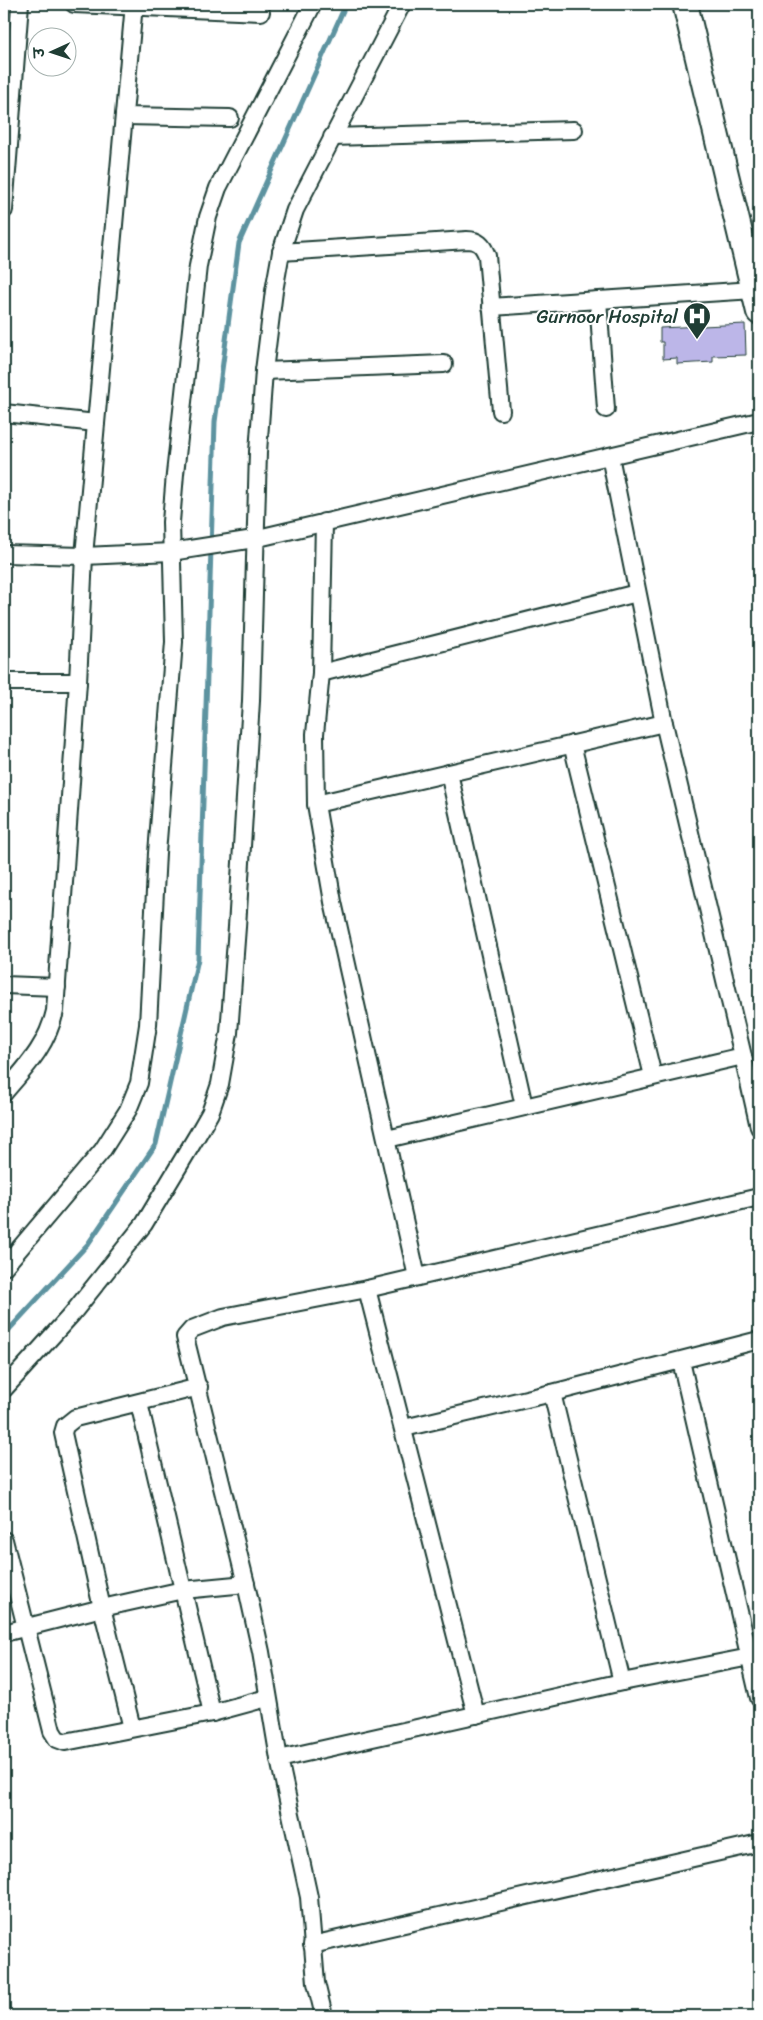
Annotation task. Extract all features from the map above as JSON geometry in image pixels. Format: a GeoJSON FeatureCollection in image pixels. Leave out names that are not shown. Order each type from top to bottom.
{"type":"FeatureCollection","features":[{"type":"Feature","properties":{"kind":"main road"},"geometry":{"type":"LineString","coordinates":[[685,4],[756,301]]}},
{"type":"Feature","properties":{"kind":"street"},"geometry":{"type":"LineString","coordinates":[[4,210],[20,4]]}},
{"type":"Feature","properties":{"kind":"street"},"geometry":{"type":"LineString","coordinates":[[74,4],[211,6],[261,12]]}},
{"type":"Feature","properties":{"kind":"street"},"geometry":{"type":"LineString","coordinates":[[4,1267],[102,1151],[128,1110],[139,1082],[148,1025],[158,843],[174,642],[175,551],[171,522],[198,266],[208,217],[218,188],[312,4]]}},
{"type":"Feature","properties":{"kind":"street"},"geometry":{"type":"LineString","coordinates":[[4,1389],[72,1314],[144,1224],[210,1113],[220,1084],[229,1033],[250,730],[250,539],[264,372],[274,291],[282,252],[296,210],[402,4]]}},
{"type":"Feature","properties":{"kind":"street"},"geometry":{"type":"LineString","coordinates":[[4,1094],[40,1050],[51,1030],[58,987],[78,682],[84,556],[134,6]]}},
{"type":"Feature","properties":{"kind":"street"},"geometry":{"type":"LineString","coordinates":[[124,116],[230,118]]}},
{"type":"Feature","properties":{"kind":"street"},"geometry":{"type":"LineString","coordinates":[[332,137],[574,130]]}},
{"type":"Feature","properties":{"kind":"street"},"geometry":{"type":"LineString","coordinates":[[282,252],[474,240],[484,248],[486,256],[501,411]]}},
{"type":"Feature","properties":{"kind":"street"},"geometry":{"type":"LineString","coordinates":[[492,307],[598,300],[756,301]]}},
{"type":"Feature","properties":{"kind":"street"},"geometry":{"type":"LineString","coordinates":[[598,300],[606,409]]}},
{"type":"Feature","properties":{"kind":"street"},"geometry":{"type":"LineString","coordinates":[[264,372],[444,364]]}},
{"type":"Feature","properties":{"kind":"street"},"geometry":{"type":"LineString","coordinates":[[4,413],[96,423]]}},
{"type":"Feature","properties":{"kind":"street"},"geometry":{"type":"LineString","coordinates":[[4,554],[84,556],[175,551],[250,539],[759,421]]}},
{"type":"Feature","properties":{"kind":"street"},"geometry":{"type":"LineString","coordinates":[[610,456],[664,723],[759,1127]]}},
{"type":"Feature","properties":{"kind":"street"},"geometry":{"type":"LineString","coordinates":[[324,522],[321,673],[315,734],[316,804],[333,902],[418,1277]]}},
{"type":"Feature","properties":{"kind":"street"},"geometry":{"type":"LineString","coordinates":[[321,673],[637,593]]}},
{"type":"Feature","properties":{"kind":"street"},"geometry":{"type":"LineString","coordinates":[[4,682],[78,682]]}},
{"type":"Feature","properties":{"kind":"street"},"geometry":{"type":"LineString","coordinates":[[316,804],[664,723]]}},
{"type":"Feature","properties":{"kind":"street"},"geometry":{"type":"LineString","coordinates":[[572,744],[653,1076]]}},
{"type":"Feature","properties":{"kind":"street"},"geometry":{"type":"LineString","coordinates":[[449,773],[524,1106]]}},
{"type":"Feature","properties":{"kind":"street"},"geometry":{"type":"LineString","coordinates":[[4,984],[58,987]]}},
{"type":"Feature","properties":{"kind":"street"},"geometry":{"type":"LineString","coordinates":[[387,1139],[743,1056]]}},
{"type":"Feature","properties":{"kind":"street"},"geometry":{"type":"LineString","coordinates":[[324,2016],[316,1983],[310,1897],[279,1759],[267,1698],[261,1652],[185,1337],[192,1329],[223,1317],[367,1289],[759,1197]]}},
{"type":"Feature","properties":{"kind":"street"},"geometry":{"type":"LineString","coordinates":[[367,1289],[476,1715]]}},
{"type":"Feature","properties":{"kind":"street"},"geometry":{"type":"LineString","coordinates":[[404,1428],[552,1393],[759,1340]]}},
{"type":"Feature","properties":{"kind":"street"},"geometry":{"type":"LineString","coordinates":[[681,1361],[759,1698]]}},
{"type":"Feature","properties":{"kind":"street"},"geometry":{"type":"LineString","coordinates":[[132,1728],[102,1608],[63,1433],[65,1426],[75,1418],[198,1387]]}},
{"type":"Feature","properties":{"kind":"street"},"geometry":{"type":"LineString","coordinates":[[552,1393],[622,1682]]}},
{"type":"Feature","properties":{"kind":"street"},"geometry":{"type":"LineString","coordinates":[[139,1403],[212,1713]]}},
{"type":"Feature","properties":{"kind":"street"},"geometry":{"type":"LineString","coordinates":[[4,1540],[52,1731],[57,1739],[65,1742],[212,1713],[267,1698]]}},
{"type":"Feature","properties":{"kind":"street"},"geometry":{"type":"LineString","coordinates":[[4,1633],[183,1590],[246,1584]]}},
{"type":"Feature","properties":{"kind":"street"},"geometry":{"type":"LineString","coordinates":[[279,1759],[622,1682],[750,1657]]}},
{"type":"Feature","properties":{"kind":"street"},"geometry":{"type":"LineString","coordinates":[[312,1945],[759,1843]]}},
{"type":"Feature","properties":{"kind":"building"},"geometry":{"type":"Polygon","coordinates":[[[745,324],[746,355],[713,356],[713,362],[677,364],[677,358],[663,359],[663,342],[660,342],[660,328],[745,324]]]}},
{"type":"Feature","properties":{"kind":"waterway"},"geometry":{"type":"LineString","coordinates":[[4,1335],[88,1244],[156,1144],[198,959],[215,422],[239,243],[346,4]]}},
{"type":"Feature","properties":{"kind":"place","name":"Gurnoor Hospital"},"geometry":{"type":"Point","coordinates":[697,340]}}]}
